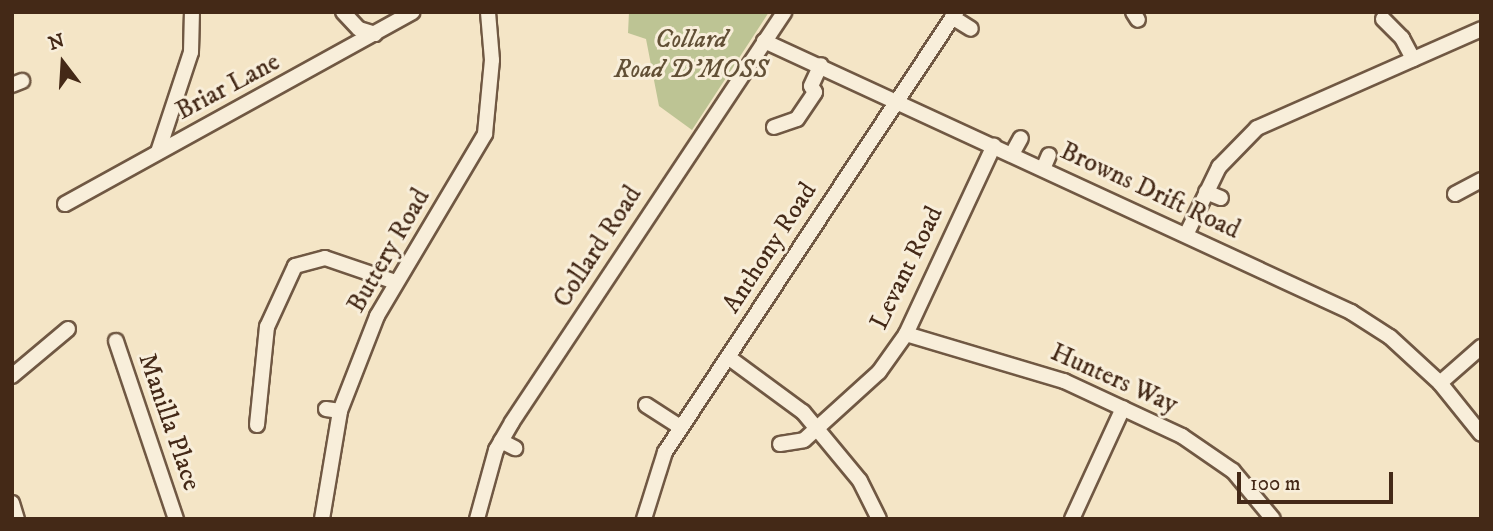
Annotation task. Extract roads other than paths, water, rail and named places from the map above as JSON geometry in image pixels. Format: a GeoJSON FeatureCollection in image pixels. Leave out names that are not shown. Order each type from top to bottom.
{"type":"FeatureCollection","features":[{"type":"Feature","properties":{"kind":"street"},"geometry":{"type":"LineString","coordinates":[[158,152],[191,52],[192,12]]}},
{"type":"Feature","properties":{"kind":"street"},"geometry":{"type":"LineString","coordinates":[[343,12],[359,29],[375,34]]}},
{"type":"Feature","properties":{"kind":"street","name":"Briar Lane"},"geometry":{"type":"LineString","coordinates":[[65,204],[413,12]]}},
{"type":"Feature","properties":{"kind":"street","name":"Buttery Road"},"geometry":{"type":"LineString","coordinates":[[322,519],[333,410],[395,282],[485,134],[493,48],[488,12]]}},
{"type":"Feature","properties":{"kind":"street","name":"Collard Road"},"geometry":{"type":"LineString","coordinates":[[477,519],[501,441],[784,12]]}},
{"type":"Feature","properties":{"kind":"street"},"geometry":{"type":"LineString","coordinates":[[954,15],[971,29]]}},
{"type":"Feature","properties":{"kind":"street","name":"Anthony Road"},"geometry":{"type":"LineString","coordinates":[[645,519],[656,469],[680,427],[954,15]]}},
{"type":"Feature","properties":{"kind":"street"},"geometry":{"type":"LineString","coordinates":[[1383,19],[1402,38],[1413,59]]}},
{"type":"Feature","properties":{"kind":"street"},"geometry":{"type":"LineString","coordinates":[[1186,235],[1206,192],[1227,157],[1257,128],[1400,72],[1413,59],[1481,29]]}},
{"type":"Feature","properties":{"kind":"street","name":"Browns Drift Road"},"geometry":{"type":"LineString","coordinates":[[764,41],[897,100],[1351,312],[1390,337],[1440,383],[1481,435]]}},
{"type":"Feature","properties":{"kind":"street"},"geometry":{"type":"LineString","coordinates":[[774,127],[797,119],[815,92],[811,86],[821,65]]}},
{"type":"Feature","properties":{"kind":"street"},"geometry":{"type":"LineString","coordinates":[[1013,154],[1021,138]]}},
{"type":"Feature","properties":{"kind":"street","name":"Levant Road"},"geometry":{"type":"LineString","coordinates":[[780,444],[794,445],[816,429],[879,372],[906,334],[994,145]]}},
{"type":"Feature","properties":{"kind":"street"},"geometry":{"type":"LineString","coordinates":[[1043,169],[1049,155]]}},
{"type":"Feature","properties":{"kind":"street"},"geometry":{"type":"LineString","coordinates":[[1455,194],[1481,180]]}},
{"type":"Feature","properties":{"kind":"street"},"geometry":{"type":"LineString","coordinates":[[1206,192],[1221,198]]}},
{"type":"Feature","properties":{"kind":"street"},"geometry":{"type":"LineString","coordinates":[[257,425],[267,327],[295,266],[325,258],[395,282]]}},
{"type":"Feature","properties":{"kind":"street"},"geometry":{"type":"LineString","coordinates":[[12,376],[68,329]]}},
{"type":"Feature","properties":{"kind":"street","name":"Hunters Way"},"geometry":{"type":"LineString","coordinates":[[906,334],[950,352],[1024,367],[1123,408],[1218,458],[1273,519]]}},
{"type":"Feature","properties":{"kind":"street","name":"Manilla Place"},"geometry":{"type":"LineString","coordinates":[[116,341],[176,519]]}},
{"type":"Feature","properties":{"kind":"street"},"geometry":{"type":"LineString","coordinates":[[1440,383],[1481,347]]}},
{"type":"Feature","properties":{"kind":"street"},"geometry":{"type":"LineString","coordinates":[[729,356],[790,399],[860,481],[879,519]]}},
{"type":"Feature","properties":{"kind":"street"},"geometry":{"type":"LineString","coordinates":[[646,405],[680,427]]}},
{"type":"Feature","properties":{"kind":"street"},"geometry":{"type":"LineString","coordinates":[[1072,519],[1123,408]]}},
{"type":"Feature","properties":{"kind":"street"},"geometry":{"type":"LineString","coordinates":[[501,441],[515,448]]}},
{"type":"Feature","properties":{"kind":"street"},"geometry":{"type":"LineString","coordinates":[[12,503],[17,519]]}},
{"type":"Feature","properties":{"kind":"park label","name":"Collard Road D'MOSS"},"geometry":{"type":"Point","coordinates":[691,55]}}]}
